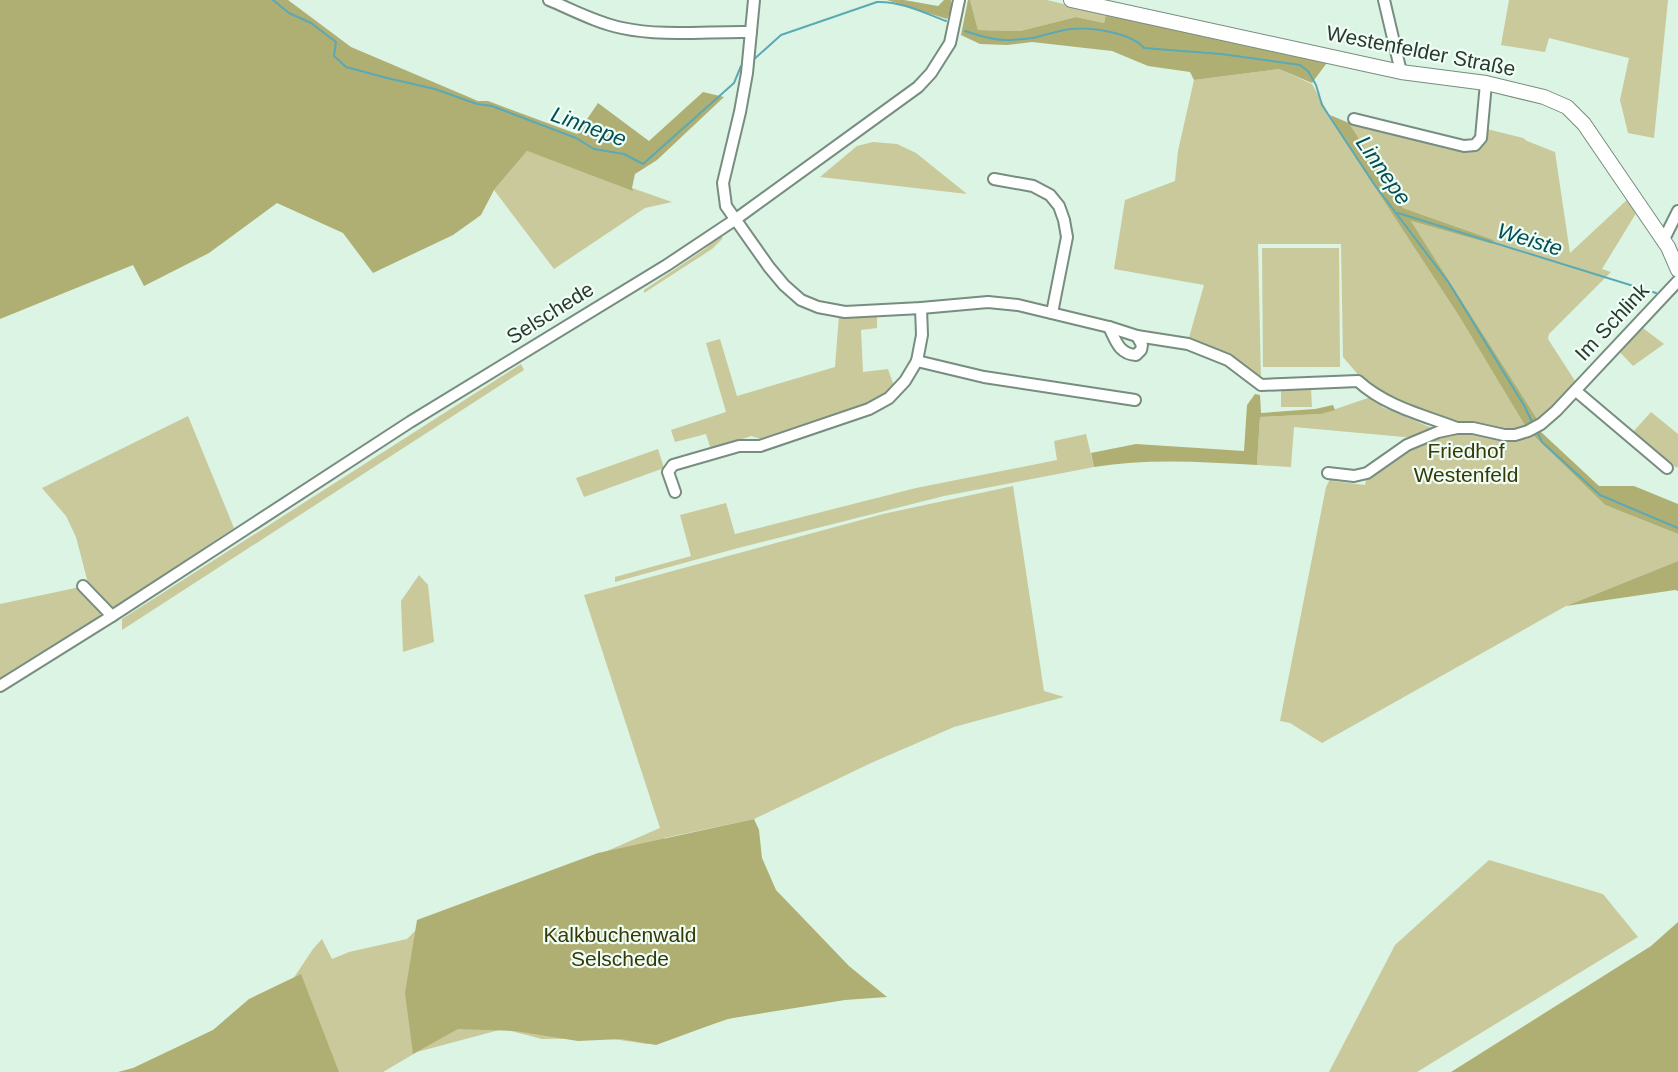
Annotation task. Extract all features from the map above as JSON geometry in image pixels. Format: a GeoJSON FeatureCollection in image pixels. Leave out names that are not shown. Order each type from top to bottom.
{"type":"FeatureCollection","features":[{"type":"Feature","properties":{"kind":"main road","name":"Westenfelder Straße"},"geometry":{"type":"LineString","coordinates":[[1071,0],[1401,72],[1486,83],[1545,97],[1567,107],[1584,124],[1663,241],[1678,270]]}},
{"type":"Feature","properties":{"kind":"street"},"geometry":{"type":"LineString","coordinates":[[549,0],[610,26],[624,29],[660,32],[751,32]]}},
{"type":"Feature","properties":{"kind":"street"},"geometry":{"type":"LineString","coordinates":[[754,0],[747,73],[723,183],[726,206],[769,267],[801,300],[818,307],[845,312],[988,302],[1018,305],[1137,336],[1188,344],[1228,360],[1261,385],[1358,381],[1370,393],[1384,400],[1457,428]]}},
{"type":"Feature","properties":{"kind":"street","name":"Selschede"},"geometry":{"type":"LineString","coordinates":[[0,686],[112,616],[400,428],[667,265],[736,219],[918,87],[931,73],[950,43],[959,0]]}},
{"type":"Feature","properties":{"kind":"street"},"geometry":{"type":"LineString","coordinates":[[1384,0],[1401,72]]}},
{"type":"Feature","properties":{"kind":"street"},"geometry":{"type":"LineString","coordinates":[[1354,120],[1464,146],[1475,145],[1481,138],[1486,83]]}},
{"type":"Feature","properties":{"kind":"street"},"geometry":{"type":"LineString","coordinates":[[994,179],[1033,186],[1050,195],[1059,206],[1067,237],[1052,313]]}},
{"type":"Feature","properties":{"kind":"street"},"geometry":{"type":"LineString","coordinates":[[1663,241],[1678,211]]}},
{"type":"Feature","properties":{"kind":"street","name":"Im Schlink"},"geometry":{"type":"LineString","coordinates":[[1328,473],[1354,476],[1367,473],[1407,445],[1438,432],[1457,428],[1482,429],[1504,435],[1515,435],[1541,424],[1576,391],[1678,280]]}},
{"type":"Feature","properties":{"kind":"street"},"geometry":{"type":"LineString","coordinates":[[675,492],[668,472],[674,465],[739,446],[760,446],[869,409],[889,398],[905,381],[917,361],[922,335],[921,308]]}},
{"type":"Feature","properties":{"kind":"street"},"geometry":{"type":"LineString","coordinates":[[1109,327],[1121,349],[1127,354],[1136,355],[1141,350],[1142,345],[1137,336]]}},
{"type":"Feature","properties":{"kind":"street"},"geometry":{"type":"LineString","coordinates":[[917,361],[984,377],[1135,400]]}},
{"type":"Feature","properties":{"kind":"street","name":"Im Schlink"},"geometry":{"type":"LineString","coordinates":[[1576,391],[1667,468]]}},
{"type":"Feature","properties":{"kind":"street"},"geometry":{"type":"LineString","coordinates":[[83,586],[112,616]]}},
{"type":"Feature","properties":{"kind":"green space"},"geometry":{"type":"Polygon","coordinates":[[[0,0],[288,0],[351,47],[478,101],[488,101],[577,134],[598,103],[649,141],[703,92],[724,97],[657,160],[635,174],[633,191],[527,151],[494,190],[481,215],[453,235],[373,273],[343,233],[277,203],[209,253],[144,286],[133,265],[0,319],[0,0]]]}},
{"type":"Feature","properties":{"kind":"green space"},"geometry":{"type":"Polygon","coordinates":[[[887,0],[904,0],[938,6],[944,0],[951,0],[951,11],[947,19],[887,0]]]}},
{"type":"Feature","properties":{"kind":"green space"},"geometry":{"type":"Polygon","coordinates":[[[968,0],[970,0],[978,30],[1020,31],[1076,17],[1104,23],[1106,14],[1329,60],[1312,83],[1279,69],[1194,80],[1190,72],[1148,66],[1112,51],[1032,42],[1007,45],[980,44],[961,35],[968,0]]]}},
{"type":"Feature","properties":{"kind":"green space"},"geometry":{"type":"Polygon","coordinates":[[[970,0],[1047,0],[1106,14],[1104,23],[1076,17],[1020,31],[978,30],[970,0]]]}},
{"type":"Feature","properties":{"kind":"green space"},"geometry":{"type":"Polygon","coordinates":[[[1509,0],[1668,0],[1654,138],[1628,133],[1620,100],[1629,58],[1549,38],[1545,52],[1501,45],[1509,0]]]}},
{"type":"Feature","properties":{"kind":"green space"},"geometry":{"type":"Polygon","coordinates":[[[1279,69],[1312,84],[1340,134],[1459,316],[1527,429],[1516,432],[1461,426],[1373,392],[1343,357],[1341,244],[1258,244],[1261,381],[1188,341],[1204,285],[1114,269],[1125,200],[1175,181],[1178,151],[1194,80],[1279,69]]]}},
{"type":"Feature","properties":{"kind":"green space"},"geometry":{"type":"Polygon","coordinates":[[[1330,115],[1349,123],[1403,208],[1494,240],[1492,244],[1411,221],[1539,422],[1527,429],[1459,316],[1340,134],[1330,115]]]}},
{"type":"Feature","properties":{"kind":"green space"},"geometry":{"type":"Polygon","coordinates":[[[1349,123],[1467,150],[1487,129],[1523,138],[1555,152],[1570,253],[1629,198],[1638,210],[1602,269],[1611,272],[1549,334],[1548,339],[1577,384],[1539,422],[1411,221],[1492,244],[1494,240],[1403,208],[1349,123]]]}},
{"type":"Feature","properties":{"kind":"green space"},"geometry":{"type":"Polygon","coordinates":[[[873,142],[897,144],[916,153],[967,194],[820,177],[857,146],[873,142]]]}},
{"type":"Feature","properties":{"kind":"green space"},"geometry":{"type":"Polygon","coordinates":[[[527,151],[632,190],[632,188],[672,202],[645,208],[554,269],[494,190],[527,151]]]}},
{"type":"Feature","properties":{"kind":"green space"},"geometry":{"type":"Polygon","coordinates":[[[720,236],[723,238],[712,249],[644,293],[644,290],[705,249],[720,236]]]}},
{"type":"Feature","properties":{"kind":"green space"},"geometry":{"type":"Polygon","coordinates":[[[1262,248],[1339,248],[1340,367],[1263,367],[1262,248]]]}},
{"type":"Feature","properties":{"kind":"green space"},"geometry":{"type":"Polygon","coordinates":[[[839,315],[877,315],[877,328],[861,330],[863,372],[888,369],[894,386],[885,396],[764,440],[751,436],[711,450],[706,434],[675,442],[671,430],[726,412],[706,343],[720,339],[737,396],[835,367],[839,315]]]}},
{"type":"Feature","properties":{"kind":"green space"},"geometry":{"type":"Polygon","coordinates":[[[1639,325],[1664,344],[1633,366],[1617,349],[1639,325]]]}},
{"type":"Feature","properties":{"kind":"green space"},"geometry":{"type":"Polygon","coordinates":[[[521,364],[524,370],[122,630],[122,619],[521,364]]]}},
{"type":"Feature","properties":{"kind":"green space"},"geometry":{"type":"Polygon","coordinates":[[[1311,388],[1312,407],[1281,407],[1281,389],[1311,388]]]}},
{"type":"Feature","properties":{"kind":"green space"},"geometry":{"type":"Polygon","coordinates":[[[1255,394],[1260,395],[1261,413],[1315,409],[1333,405],[1335,410],[1321,414],[1260,417],[1257,465],[1155,462],[1094,467],[1091,453],[1136,444],[1244,451],[1247,405],[1255,394]]]}},
{"type":"Feature","properties":{"kind":"green space"},"geometry":{"type":"Polygon","coordinates":[[[1371,397],[1384,402],[1382,407],[1432,428],[1415,438],[1294,427],[1291,467],[1257,465],[1260,417],[1321,414],[1371,397]]]}},
{"type":"Feature","properties":{"kind":"green space"},"geometry":{"type":"Polygon","coordinates":[[[1651,412],[1678,434],[1677,468],[1633,432],[1651,412]]]}},
{"type":"Feature","properties":{"kind":"green space"},"geometry":{"type":"Polygon","coordinates":[[[188,416],[234,528],[114,608],[89,587],[76,537],[66,516],[42,488],[188,416]]]}},
{"type":"Feature","properties":{"kind":"green space"},"geometry":{"type":"Polygon","coordinates":[[[1541,426],[1541,432],[1599,486],[1634,486],[1678,504],[1678,534],[1605,505],[1530,432],[1541,426]]]}},
{"type":"Feature","properties":{"kind":"green space","name":"Friedhof Westenfeld"},"geometry":{"type":"Polygon","coordinates":[[[1452,431],[1530,432],[1605,505],[1678,534],[1678,561],[1566,606],[1322,743],[1290,723],[1280,721],[1326,487],[1333,476],[1333,481],[1365,485],[1366,480],[1400,451],[1452,431]]]}},
{"type":"Feature","properties":{"kind":"green space"},"geometry":{"type":"Polygon","coordinates":[[[1086,434],[1094,467],[944,496],[615,582],[615,577],[691,556],[680,515],[726,503],[735,534],[916,488],[1057,460],[1054,441],[1086,434]]]}},
{"type":"Feature","properties":{"kind":"green space"},"geometry":{"type":"Polygon","coordinates":[[[658,449],[664,468],[584,497],[576,478],[658,449]]]}},
{"type":"Feature","properties":{"kind":"green space"},"geometry":{"type":"Polygon","coordinates":[[[1013,486],[1044,691],[1064,697],[954,727],[871,763],[754,819],[664,838],[749,1013],[647,1044],[606,1038],[542,1039],[503,1029],[417,1052],[383,1072],[131,1072],[215,1029],[291,982],[322,939],[332,959],[349,952],[407,939],[420,926],[524,887],[660,828],[584,595],[883,514],[1013,486]]]}},
{"type":"Feature","properties":{"kind":"green space"},"geometry":{"type":"Polygon","coordinates":[[[1678,561],[1678,591],[1566,606],[1678,561]]]}},
{"type":"Feature","properties":{"kind":"green space"},"geometry":{"type":"Polygon","coordinates":[[[419,575],[428,585],[434,642],[403,652],[401,601],[419,575]]]}},
{"type":"Feature","properties":{"kind":"green space"},"geometry":{"type":"Polygon","coordinates":[[[80,587],[101,610],[99,621],[0,680],[0,604],[80,587]]]}},
{"type":"Feature","properties":{"kind":"green space","name":"Kalkbuchenwald Selschede"},"geometry":{"type":"Polygon","coordinates":[[[754,819],[759,830],[762,858],[776,890],[849,966],[887,997],[845,1000],[727,1019],[656,1045],[621,1039],[578,1041],[515,1031],[458,1029],[413,1054],[405,993],[417,920],[598,853],[754,819]]]}},
{"type":"Feature","properties":{"kind":"green space"},"geometry":{"type":"Polygon","coordinates":[[[1489,860],[1603,894],[1638,937],[1417,1072],[1329,1072],[1395,945],[1489,860]]]}},
{"type":"Feature","properties":{"kind":"green space"},"geometry":{"type":"Polygon","coordinates":[[[1678,922],[1678,1072],[1451,1072],[1651,946],[1678,922]]]}},
{"type":"Feature","properties":{"kind":"green space"},"geometry":{"type":"Polygon","coordinates":[[[301,974],[339,1072],[118,1072],[133,1068],[213,1030],[249,999],[301,974]]]}},
{"type":"Feature","properties":{"kind":"waterway","name":"Linnepe"},"geometry":{"type":"LineString","coordinates":[[273,0],[289,13],[311,23],[336,42],[334,56],[346,67],[435,89],[477,104],[492,106],[576,138],[594,149],[624,154],[643,164],[734,83],[744,64]]}},
{"type":"Feature","properties":{"kind":"waterway","name":"Linnepe"},"geometry":{"type":"LineString","coordinates":[[752,61],[781,35],[877,2],[903,5],[946,21]]}},
{"type":"Feature","properties":{"kind":"waterway","name":"Linnepe"},"geometry":{"type":"LineString","coordinates":[[965,31],[1005,40],[1033,38],[1070,29],[1099,30],[1120,34],[1144,48],[1221,54],[1300,65],[1308,71],[1316,85],[1322,105],[1374,184],[1449,283],[1525,407],[1533,424]]}},
{"type":"Feature","properties":{"kind":"waterway","name":"Weiste"},"geometry":{"type":"LineString","coordinates":[[1398,213],[1656,293]]}},
{"type":"Feature","properties":{"kind":"waterway","name":"Linnepe"},"geometry":{"type":"LineString","coordinates":[[1536,429],[1542,442],[1600,495],[1678,528]]}}]}
